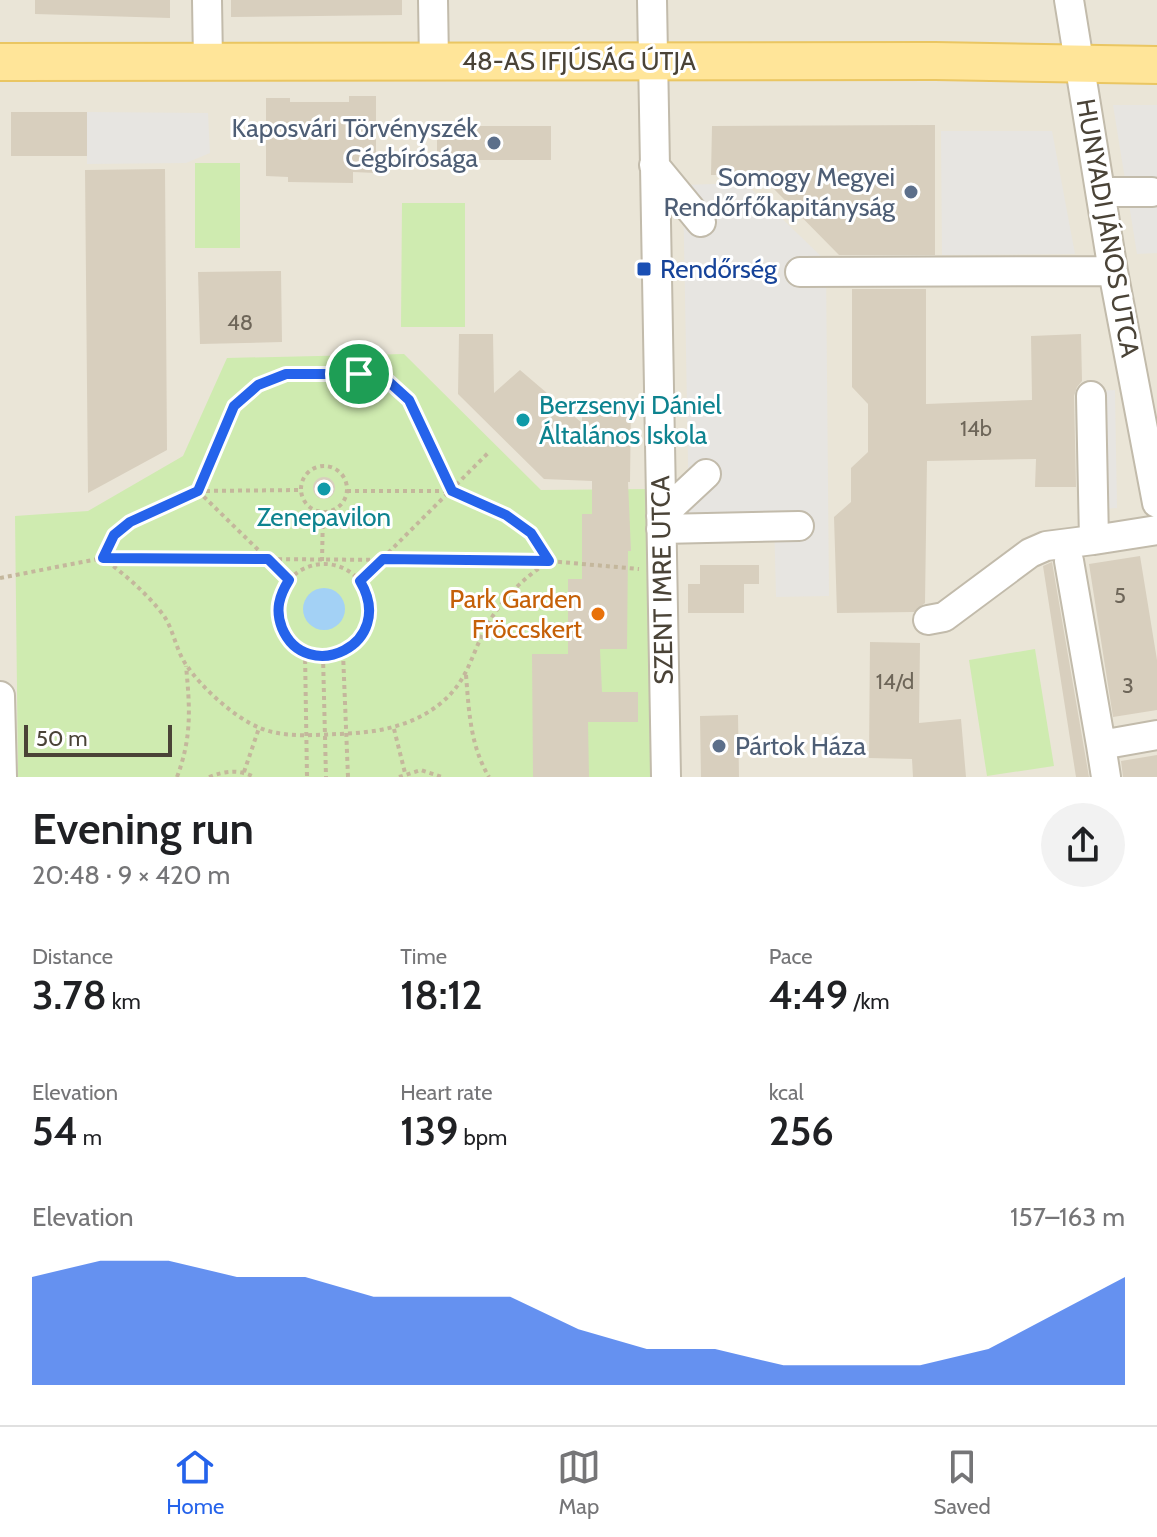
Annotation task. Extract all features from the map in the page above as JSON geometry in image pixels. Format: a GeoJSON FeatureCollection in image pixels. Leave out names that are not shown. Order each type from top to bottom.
{"type":"FeatureCollection","features":[{"type":"Feature","properties":{"kind":"main road","name":"48-AS IFJÚSÁG ÚTJA"},"geometry":{"type":"LineString","coordinates":[[0,62],[651,61],[1157,65]]}},
{"type":"Feature","properties":{"kind":"street"},"geometry":{"type":"LineString","coordinates":[[207,0],[208,61]]}},
{"type":"Feature","properties":{"kind":"street"},"geometry":{"type":"LineString","coordinates":[[433,0],[434,61]]}},
{"type":"Feature","properties":{"kind":"street","name":"SZENT IMRE UTCA"},"geometry":{"type":"LineString","coordinates":[[652,0],[666,777]]}},
{"type":"Feature","properties":{"kind":"street","name":"HUNYADI JÁNOS UTCA"},"geometry":{"type":"LineString","coordinates":[[1069,0],[1113,271],[1157,503]]}},
{"type":"Feature","properties":{"kind":"street"},"geometry":{"type":"LineString","coordinates":[[654,165],[701,222]]}},
{"type":"Feature","properties":{"kind":"street"},"geometry":{"type":"LineString","coordinates":[[1101,192],[1152,192]]}},
{"type":"Feature","properties":{"kind":"street"},"geometry":{"type":"LineString","coordinates":[[800,272],[1113,271]]}},
{"type":"Feature","properties":{"kind":"street"},"geometry":{"type":"LineString","coordinates":[[1091,396],[1094,540]]}},
{"type":"Feature","properties":{"kind":"street"},"geometry":{"type":"LineString","coordinates":[[661,522],[706,474]]}},
{"type":"Feature","properties":{"kind":"street"},"geometry":{"type":"LineString","coordinates":[[661,522],[799,526]]}},
{"type":"Feature","properties":{"kind":"street"},"geometry":{"type":"LineString","coordinates":[[928,620],[944,617],[1030,553],[1046,546],[1157,530]]}},
{"type":"Feature","properties":{"kind":"street"},"geometry":{"type":"LineString","coordinates":[[1069,561],[1106,777]]}},
{"type":"Feature","properties":{"kind":"street"},"geometry":{"type":"LineString","coordinates":[[0,696],[2,777]]}},
{"type":"Feature","properties":{"kind":"street"},"geometry":{"type":"LineString","coordinates":[[1101,745],[1157,735]]}},
{"type":"Feature","properties":{"kind":"path"},"geometry":{"type":"LineString","coordinates":[[198,491],[234,406],[258,385],[286,374],[359,374],[388,381],[409,400],[452,491]]}},
{"type":"Feature","properties":{"kind":"path"},"geometry":{"type":"LineString","coordinates":[[360,581],[490,451]]}},
{"type":"Feature","properties":{"kind":"path"},"geometry":{"type":"LineString","coordinates":[[328,467],[343,477],[347,491],[339,506],[323,512],[309,506],[301,490],[305,476],[313,469],[328,467]]}},
{"type":"Feature","properties":{"kind":"path"},"geometry":{"type":"LineString","coordinates":[[103,558],[114,535],[130,522],[198,491],[301,490]]}},
{"type":"Feature","properties":{"kind":"path"},"geometry":{"type":"LineString","coordinates":[[198,491],[289,580]]}},
{"type":"Feature","properties":{"kind":"path"},"geometry":{"type":"LineString","coordinates":[[347,491],[452,491],[506,515],[531,533],[549,561]]}},
{"type":"Feature","properties":{"kind":"path"},"geometry":{"type":"LineString","coordinates":[[322,561],[323,512]]}},
{"type":"Feature","properties":{"kind":"path"},"geometry":{"type":"LineString","coordinates":[[103,558],[136,583],[165,618],[186,665],[219,701],[259,728],[282,734],[305,735],[394,728],[442,703],[466,674],[485,628],[498,608],[529,575],[549,561]]}},
{"type":"Feature","properties":{"kind":"path"},"geometry":{"type":"LineString","coordinates":[[0,578],[103,558],[549,561],[662,571]]}},
{"type":"Feature","properties":{"kind":"path"},"geometry":{"type":"LineString","coordinates":[[322,561],[337,565],[360,581],[370,605],[370,619],[357,643],[343,653],[323,656],[305,652],[293,644],[284,633],[278,606],[281,592],[289,580],[298,571],[322,561]]}},
{"type":"Feature","properties":{"kind":"path"},"geometry":{"type":"LineString","coordinates":[[305,652],[307,777]]}},
{"type":"Feature","properties":{"kind":"path"},"geometry":{"type":"LineString","coordinates":[[343,653],[348,777]]}},
{"type":"Feature","properties":{"kind":"path"},"geometry":{"type":"LineString","coordinates":[[323,656],[326,777]]}},
{"type":"Feature","properties":{"kind":"path"},"geometry":{"type":"LineString","coordinates":[[177,777],[188,749],[190,709],[186,665]]}},
{"type":"Feature","properties":{"kind":"path"},"geometry":{"type":"LineString","coordinates":[[466,674],[469,727],[481,764],[489,777]]}},
{"type":"Feature","properties":{"kind":"path"},"geometry":{"type":"LineString","coordinates":[[244,772],[259,728]]}},
{"type":"Feature","properties":{"kind":"path"},"geometry":{"type":"LineString","coordinates":[[394,728],[405,773]]}},
{"type":"Feature","properties":{"kind":"path"},"geometry":{"type":"LineString","coordinates":[[421,770],[421,777]]}},
{"type":"Feature","properties":{"kind":"path"},"geometry":{"type":"LineString","coordinates":[[399,777],[421,770],[442,777]]}},
{"type":"Feature","properties":{"kind":"path"},"geometry":{"type":"LineString","coordinates":[[209,777],[244,772],[254,777]]}},
{"type":"Feature","properties":{"kind":"shaded area"},"geometry":{"type":"Polygon","coordinates":[[[0,0],[1157,0],[1157,777],[0,777],[0,0]]]}},
{"type":"Feature","properties":{"kind":"shaded area"},"geometry":{"type":"Polygon","coordinates":[[[1113,105],[1157,105],[1157,253],[1137,254],[1113,105]]]}},
{"type":"Feature","properties":{"kind":"shaded area"},"geometry":{"type":"Polygon","coordinates":[[[87,112],[208,113],[210,153],[186,163],[87,164],[87,112]]]}},
{"type":"Feature","properties":{"kind":"shaded area"},"geometry":{"type":"Polygon","coordinates":[[[941,131],[1052,131],[1075,254],[942,255],[941,131]]]}},
{"type":"Feature","properties":{"kind":"shaded area"},"geometry":{"type":"Polygon","coordinates":[[[745,183],[826,261],[829,596],[776,597],[774,517],[689,519],[683,185],[745,183]]]}},
{"type":"Feature","properties":{"kind":"shaded area"},"geometry":{"type":"Polygon","coordinates":[[[1115,390],[1117,508],[1100,509],[1098,391],[1115,390]]]}},
{"type":"Feature","properties":{"kind":"green space"},"geometry":{"type":"Polygon","coordinates":[[[195,163],[240,163],[240,248],[195,248],[195,163]]]}},
{"type":"Feature","properties":{"kind":"green space"},"geometry":{"type":"Polygon","coordinates":[[[402,203],[465,203],[465,327],[401,327],[402,203]]]}},
{"type":"Feature","properties":{"kind":"green space"},"geometry":{"type":"Polygon","coordinates":[[[404,354],[541,490],[651,489],[654,777],[18,777],[15,516],[88,511],[183,456],[227,358],[404,354]]]}},
{"type":"Feature","properties":{"kind":"green space"},"geometry":{"type":"Polygon","coordinates":[[[1035,649],[1054,766],[987,776],[969,660],[1035,649]]]}},
{"type":"Feature","properties":{"kind":"water"},"geometry":{"type":"Polygon","coordinates":[[[324,588],[339,594],[345,609],[339,624],[324,630],[309,624],[303,609],[309,594],[324,588]]]}},
{"type":"Feature","properties":{"kind":"building"},"geometry":{"type":"Polygon","coordinates":[[[35,0],[170,0],[170,18],[35,14],[35,0]]]}},
{"type":"Feature","properties":{"kind":"building"},"geometry":{"type":"Polygon","coordinates":[[[231,0],[402,0],[402,15],[231,17],[231,0]]]}},
{"type":"Feature","properties":{"kind":"building"},"geometry":{"type":"Polygon","coordinates":[[[349,96],[376,96],[376,173],[353,172],[353,183],[288,182],[288,177],[266,176],[266,98],[290,98],[290,102],[349,102],[349,96]]]}},
{"type":"Feature","properties":{"kind":"building"},"geometry":{"type":"Polygon","coordinates":[[[11,112],[87,112],[87,156],[11,156],[11,112]]]}},
{"type":"Feature","properties":{"kind":"building","name":"Somogy Megyei Rendőrfőkapitányság"},"geometry":{"type":"Polygon","coordinates":[[[935,125],[935,255],[839,255],[771,186],[763,186],[752,175],[711,175],[712,126],[935,125]]]}},
{"type":"Feature","properties":{"kind":"building","name":"Kaposvári Törvényszék Cégbírósága"},"geometry":{"type":"Polygon","coordinates":[[[437,126],[551,126],[551,160],[437,160],[437,126]]]}},
{"type":"Feature","properties":{"kind":"building"},"geometry":{"type":"Polygon","coordinates":[[[165,169],[167,450],[88,493],[85,170],[165,169]]]}},
{"type":"Feature","properties":{"kind":"building"},"geometry":{"type":"Polygon","coordinates":[[[281,271],[282,342],[200,344],[198,272],[281,271]]]}},
{"type":"Feature","properties":{"kind":"building"},"geometry":{"type":"Polygon","coordinates":[[[852,289],[926,289],[926,404],[1032,400],[1031,336],[1081,334],[1082,381],[1074,396],[1076,487],[1035,487],[1036,459],[927,461],[925,603],[914,612],[837,613],[834,517],[851,502],[851,468],[868,452],[868,404],[852,387],[852,289]]]}},
{"type":"Feature","properties":{"kind":"building"},"geometry":{"type":"Polygon","coordinates":[[[459,334],[493,334],[494,393],[520,370],[582,423],[582,402],[631,402],[628,482],[631,551],[628,551],[627,649],[600,649],[602,692],[638,692],[638,722],[588,722],[589,777],[533,777],[532,654],[568,654],[568,579],[582,579],[582,514],[592,514],[592,481],[544,479],[458,394],[459,334]]]}},
{"type":"Feature","properties":{"kind":"building"},"geometry":{"type":"Polygon","coordinates":[[[324,477],[332,480],[335,488],[332,496],[324,499],[316,496],[313,488],[316,480],[324,477]]]}},
{"type":"Feature","properties":{"kind":"building"},"geometry":{"type":"Polygon","coordinates":[[[1140,556],[1157,660],[1157,710],[1113,717],[1089,564],[1140,556]]]}},
{"type":"Feature","properties":{"kind":"building"},"geometry":{"type":"Polygon","coordinates":[[[1052,562],[1089,777],[1076,777],[1043,566],[1052,562]]]}},
{"type":"Feature","properties":{"kind":"building"},"geometry":{"type":"Polygon","coordinates":[[[700,565],[759,565],[759,584],[744,584],[744,613],[688,613],[688,584],[700,584],[700,565]]]}},
{"type":"Feature","properties":{"kind":"building"},"geometry":{"type":"Polygon","coordinates":[[[870,642],[920,643],[919,723],[961,719],[966,777],[913,777],[912,759],[869,758],[870,642]]]}},
{"type":"Feature","properties":{"kind":"building","name":"Pártok Háza"},"geometry":{"type":"Polygon","coordinates":[[[738,715],[739,777],[701,777],[700,716],[738,715]]]}},
{"type":"Feature","properties":{"kind":"building"},"geometry":{"type":"Polygon","coordinates":[[[1157,755],[1157,777],[1123,777],[1121,761],[1157,755]]]}},
{"type":"Feature","properties":{"kind":"place","name":"Kaposvári Törvényszék Cégbírósága"},"geometry":{"type":"Point","coordinates":[494,143]}},
{"type":"Feature","properties":{"kind":"place","name":"Somogy Megyei Rendőrfőkapitányság"},"geometry":{"type":"Point","coordinates":[911,192]}},
{"type":"Feature","properties":{"kind":"place","name":"Rendőrség"},"geometry":{"type":"Point","coordinates":[644,269]}},
{"type":"Feature","properties":{"kind":"place","name":"Berzsenyi Dániel Általános Iskola"},"geometry":{"type":"Point","coordinates":[523,420]}},
{"type":"Feature","properties":{"kind":"place","name":"Zenepavilon"},"geometry":{"type":"Point","coordinates":[324,489]}},
{"type":"Feature","properties":{"kind":"place","name":"Park Garden Fröccskert"},"geometry":{"type":"Point","coordinates":[598,614]}},
{"type":"Feature","properties":{"kind":"place","name":"Pártok Háza"},"geometry":{"type":"Point","coordinates":[719,746]}},
{"type":"Feature","properties":{"kind":"route"},"geometry":{"type":"LineString","coordinates":[[286,374],[359,374],[388,381],[409,400],[452,491],[506,515],[531,533],[549,561],[383,559],[360,581],[370,605],[370,619],[365,632],[357,643],[343,653],[323,656],[305,652],[284,633],[278,606],[281,592],[289,580],[268,559],[103,558],[114,535],[130,522],[198,491],[234,406],[258,385],[286,374]]}}]}
